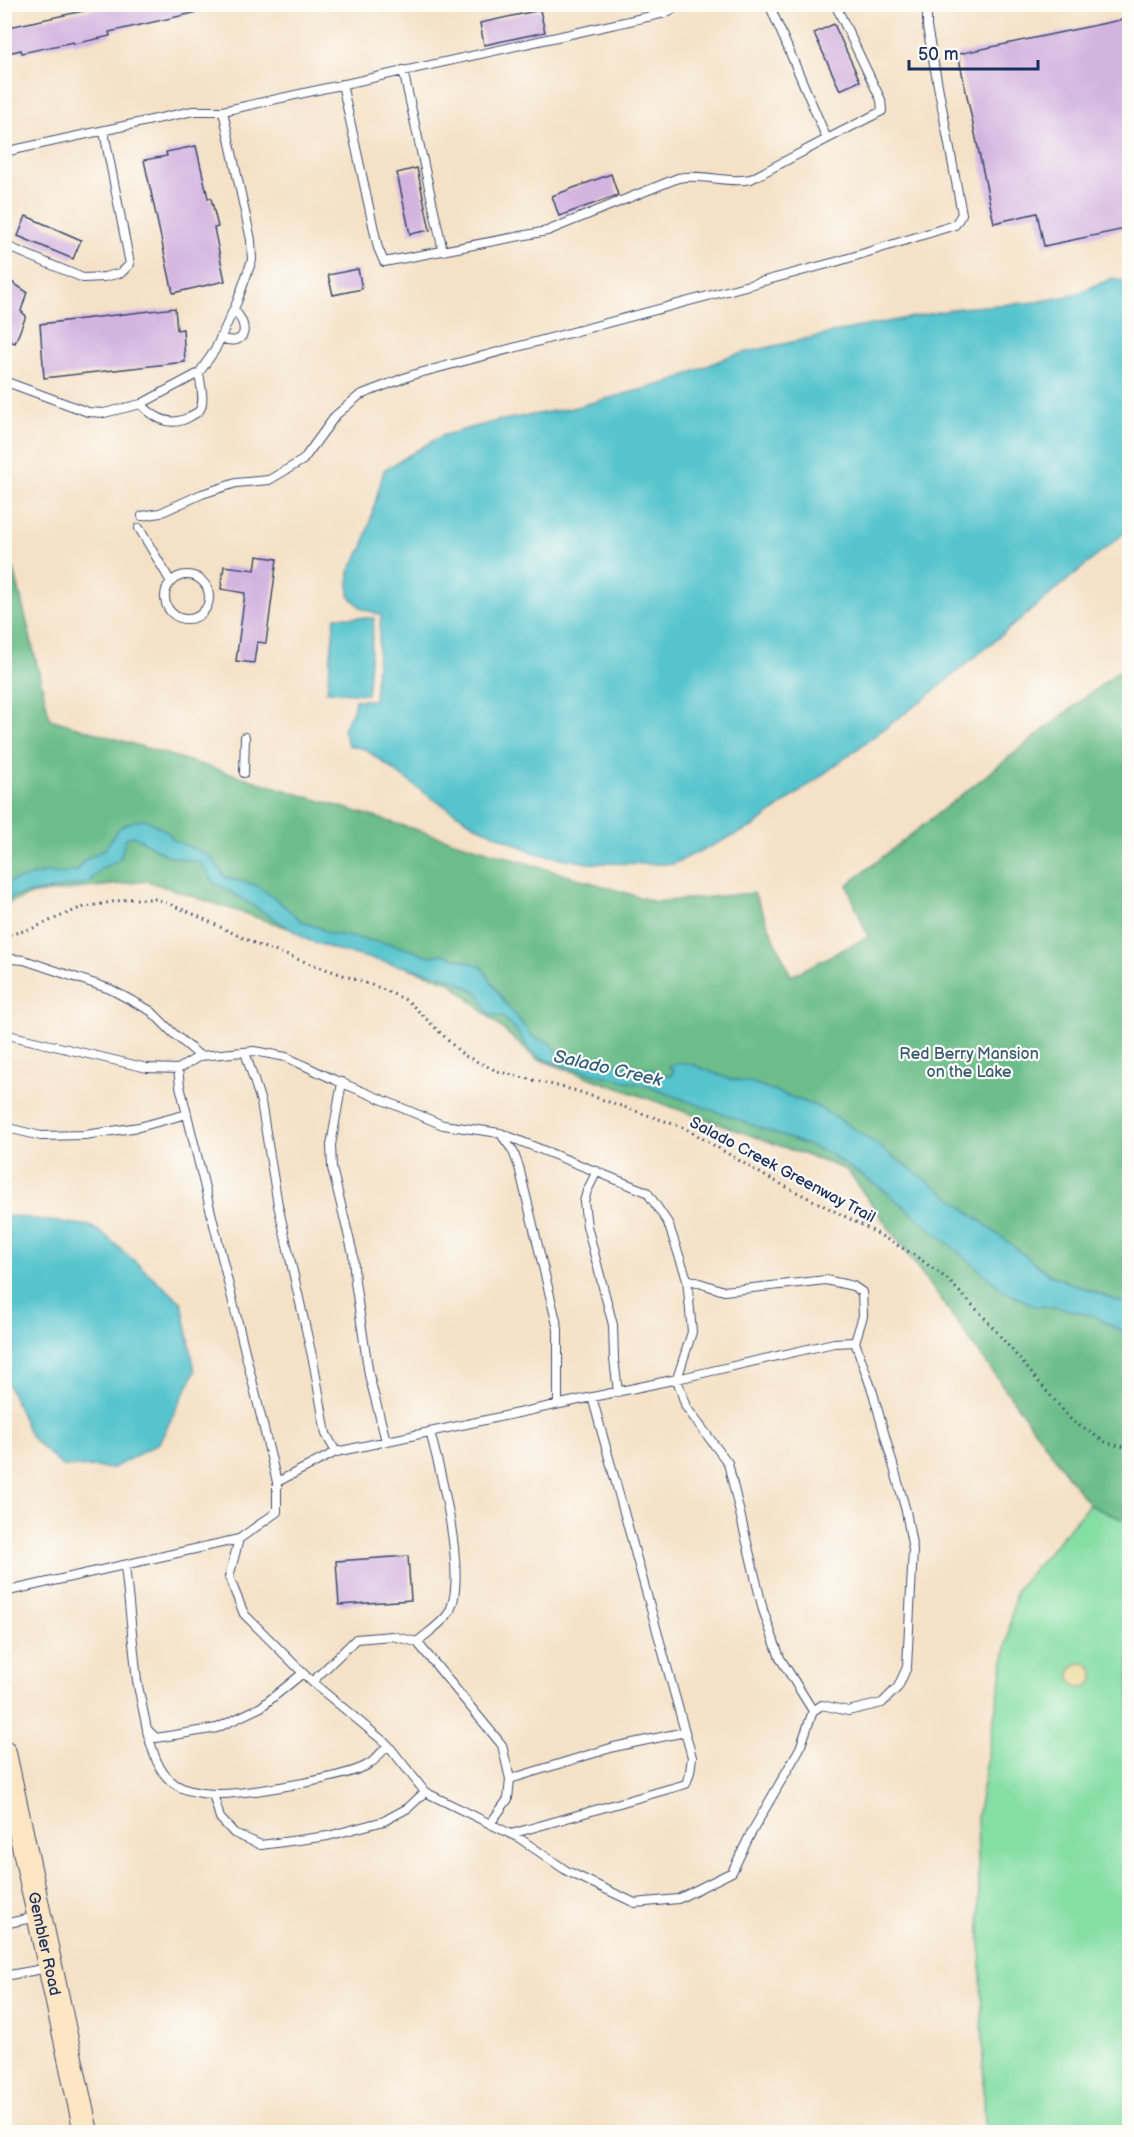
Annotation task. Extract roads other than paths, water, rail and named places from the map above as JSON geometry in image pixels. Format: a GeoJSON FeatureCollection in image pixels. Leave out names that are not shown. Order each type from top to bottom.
{"type":"FeatureCollection","features":[{"type":"Feature","properties":{"kind":"main road","name":"Gembler Road"},"geometry":{"type":"LineString","coordinates":[[4,1753],[86,2133]]}},
{"type":"Feature","properties":{"kind":"lane"},"geometry":{"type":"LineString","coordinates":[[4,152],[193,111],[223,111],[665,13],[683,4]]}},
{"type":"Feature","properties":{"kind":"lane"},"geometry":{"type":"LineString","coordinates":[[781,4],[770,7],[827,139]]}},
{"type":"Feature","properties":{"kind":"lane"},"geometry":{"type":"LineString","coordinates":[[342,84],[378,248],[384,262],[547,231],[678,178],[690,176],[739,182],[751,179],[882,111],[880,100],[835,4]]}},
{"type":"Feature","properties":{"kind":"lane"},"geometry":{"type":"LineString","coordinates":[[142,516],[159,513],[202,494],[236,483],[269,480],[303,460],[336,415],[360,395],[412,375],[839,261],[955,225],[962,214],[927,27],[927,4]]}},
{"type":"Feature","properties":{"kind":"lane"},"geometry":{"type":"LineString","coordinates":[[403,70],[443,251]]}},
{"type":"Feature","properties":{"kind":"lane"},"geometry":{"type":"LineString","coordinates":[[4,381],[88,412],[104,413],[141,404],[199,373],[234,310],[252,260],[251,240],[223,111]]}},
{"type":"Feature","properties":{"kind":"lane"},"geometry":{"type":"LineString","coordinates":[[4,245],[83,278],[121,273],[130,264],[104,132]]}},
{"type":"Feature","properties":{"kind":"lane"},"geometry":{"type":"LineString","coordinates":[[220,338],[234,341],[241,338],[243,334],[244,324],[234,310]]}},
{"type":"Feature","properties":{"kind":"lane"},"geometry":{"type":"LineString","coordinates":[[141,404],[152,416],[172,423],[188,418],[200,411],[203,400],[199,373]]}},
{"type":"Feature","properties":{"kind":"lane"},"geometry":{"type":"LineString","coordinates":[[139,528],[171,582]]}},
{"type":"Feature","properties":{"kind":"lane"},"geometry":{"type":"LineString","coordinates":[[183,575],[190,575],[202,581],[208,594],[208,601],[201,614],[187,619],[173,614],[165,602],[167,587],[171,582],[183,575]]}},
{"type":"Feature","properties":{"kind":"lane"},"geometry":{"type":"LineString","coordinates":[[244,773],[245,737]]}},
{"type":"Feature","properties":{"kind":"lane"},"geometry":{"type":"LineString","coordinates":[[4,963],[24,960],[110,988],[151,1011],[200,1056]]}},
{"type":"Feature","properties":{"kind":"lane"},"geometry":{"type":"LineString","coordinates":[[4,1034],[147,1068],[178,1068],[200,1056],[254,1051],[286,1057],[443,1125],[500,1133],[647,1192],[668,1222],[687,1280],[692,1332],[677,1379],[686,1407],[728,1463],[763,1610],[780,1659],[813,1711]]}},
{"type":"Feature","properties":{"kind":"lane"},"geometry":{"type":"LineString","coordinates":[[245,1052],[261,1102],[278,1205],[314,1365],[326,1434],[336,1452]]}},
{"type":"Feature","properties":{"kind":"lane"},"geometry":{"type":"LineString","coordinates":[[4,1592],[239,1539],[277,1512],[276,1482],[187,1114],[178,1068]]}},
{"type":"Feature","properties":{"kind":"lane"},"geometry":{"type":"LineString","coordinates":[[342,1082],[331,1145],[332,1168],[353,1254],[369,1375],[386,1441]]}},
{"type":"Feature","properties":{"kind":"lane"},"geometry":{"type":"LineString","coordinates":[[4,1127],[41,1136],[85,1135],[139,1127],[187,1114]]}},
{"type":"Feature","properties":{"kind":"lane"},"geometry":{"type":"LineString","coordinates":[[500,1133],[513,1151],[519,1167],[558,1329],[558,1404]]}},
{"type":"Feature","properties":{"kind":"lane"},"geometry":{"type":"LineString","coordinates":[[597,1171],[584,1202],[587,1226],[613,1325],[618,1392]]}},
{"type":"Feature","properties":{"kind":"lane"},"geometry":{"type":"LineString","coordinates":[[239,1539],[229,1576],[244,1614],[312,1682],[388,1745],[425,1792],[511,1834],[567,1871],[635,1903],[678,1899],[732,1872],[750,1835],[800,1748],[813,1711],[822,1705],[848,1710],[882,1703],[898,1687],[907,1667],[913,1550],[906,1511],[873,1392],[855,1342],[862,1316],[862,1292],[853,1286],[826,1280],[724,1291],[687,1280]]}},
{"type":"Feature","properties":{"kind":"lane"},"geometry":{"type":"LineString","coordinates":[[276,1482],[336,1452],[834,1343],[855,1342]]}},
{"type":"Feature","properties":{"kind":"lane"},"geometry":{"type":"LineString","coordinates":[[511,1834],[686,1784],[690,1772],[692,1757],[592,1397]]}},
{"type":"Feature","properties":{"kind":"lane"},"geometry":{"type":"LineString","coordinates":[[417,1642],[436,1627],[448,1613],[454,1595],[455,1555],[443,1479],[430,1432]]}},
{"type":"Feature","properties":{"kind":"lane"},"geometry":{"type":"LineString","coordinates":[[125,1565],[137,1681],[154,1754],[169,1780],[181,1788],[213,1794],[255,1791],[352,1772],[369,1764],[388,1745]]}},
{"type":"Feature","properties":{"kind":"lane"},"geometry":{"type":"LineString","coordinates":[[312,1682],[356,1639],[392,1636],[417,1642],[502,1745],[510,1779],[508,1799],[490,1824]]}},
{"type":"Feature","properties":{"kind":"lane"},"geometry":{"type":"LineString","coordinates":[[147,1729],[156,1738],[217,1728],[261,1707],[303,1673]]}},
{"type":"Feature","properties":{"kind":"lane"},"geometry":{"type":"LineString","coordinates":[[510,1779],[614,1747],[685,1732]]}},
{"type":"Feature","properties":{"kind":"lane"},"geometry":{"type":"LineString","coordinates":[[213,1794],[219,1818],[234,1833],[261,1845],[328,1836],[384,1821],[408,1808],[425,1792]]}},
{"type":"Feature","properties":{"kind":"lane"},"geometry":{"type":"LineString","coordinates":[[4,1924],[40,1916]]}},
{"type":"Feature","properties":{"kind":"lane"},"geometry":{"type":"LineString","coordinates":[[4,1976],[51,1967]]}},
{"type":"Feature","properties":{"kind":"water"},"geometry":{"type":"Polygon","coordinates":[[[1113,278],[1126,282],[1129,288],[1129,529],[928,696],[754,826],[673,864],[588,863],[535,853],[477,826],[430,797],[365,749],[348,745],[343,728],[353,711],[355,700],[374,700],[381,615],[363,609],[349,596],[349,572],[363,547],[384,470],[441,436],[497,421],[572,408],[670,382],[730,356],[850,329],[960,308],[1037,302],[1073,295],[1113,278]]]}},
{"type":"Feature","properties":{"kind":"water"},"geometry":{"type":"Polygon","coordinates":[[[335,617],[374,618],[367,694],[327,691],[335,617]]]}},
{"type":"Feature","properties":{"kind":"water","name":"Salado Creek"},"geometry":{"type":"Polygon","coordinates":[[[145,819],[168,832],[173,840],[212,858],[226,878],[256,885],[303,922],[328,933],[395,945],[430,956],[443,954],[481,966],[503,1000],[533,1037],[548,1042],[557,1051],[575,1057],[650,1069],[671,1075],[674,1071],[669,1067],[678,1063],[691,1064],[729,1079],[750,1082],[816,1106],[847,1124],[946,1194],[1050,1275],[1126,1304],[1129,1307],[1129,1335],[1094,1316],[1056,1307],[1035,1306],[1006,1292],[887,1192],[826,1152],[644,1085],[563,1066],[541,1058],[531,1052],[515,1029],[502,1017],[487,1011],[479,993],[451,978],[343,952],[308,940],[215,884],[200,862],[168,856],[134,836],[126,838],[120,859],[102,868],[88,883],[5,898],[5,883],[47,872],[59,874],[77,871],[85,860],[105,849],[118,829],[131,822],[145,819]]]}},
{"type":"Feature","properties":{"kind":"water"},"geometry":{"type":"Polygon","coordinates":[[[4,1215],[90,1226],[105,1235],[182,1303],[195,1372],[159,1443],[113,1468],[62,1466],[31,1437],[5,1378],[4,1215]]]}},
{"type":"Feature","properties":{"kind":"park label","name":"Red Berry Mansion on the Lake"},"geometry":{"type":"Point","coordinates":[969,1062]}}]}
